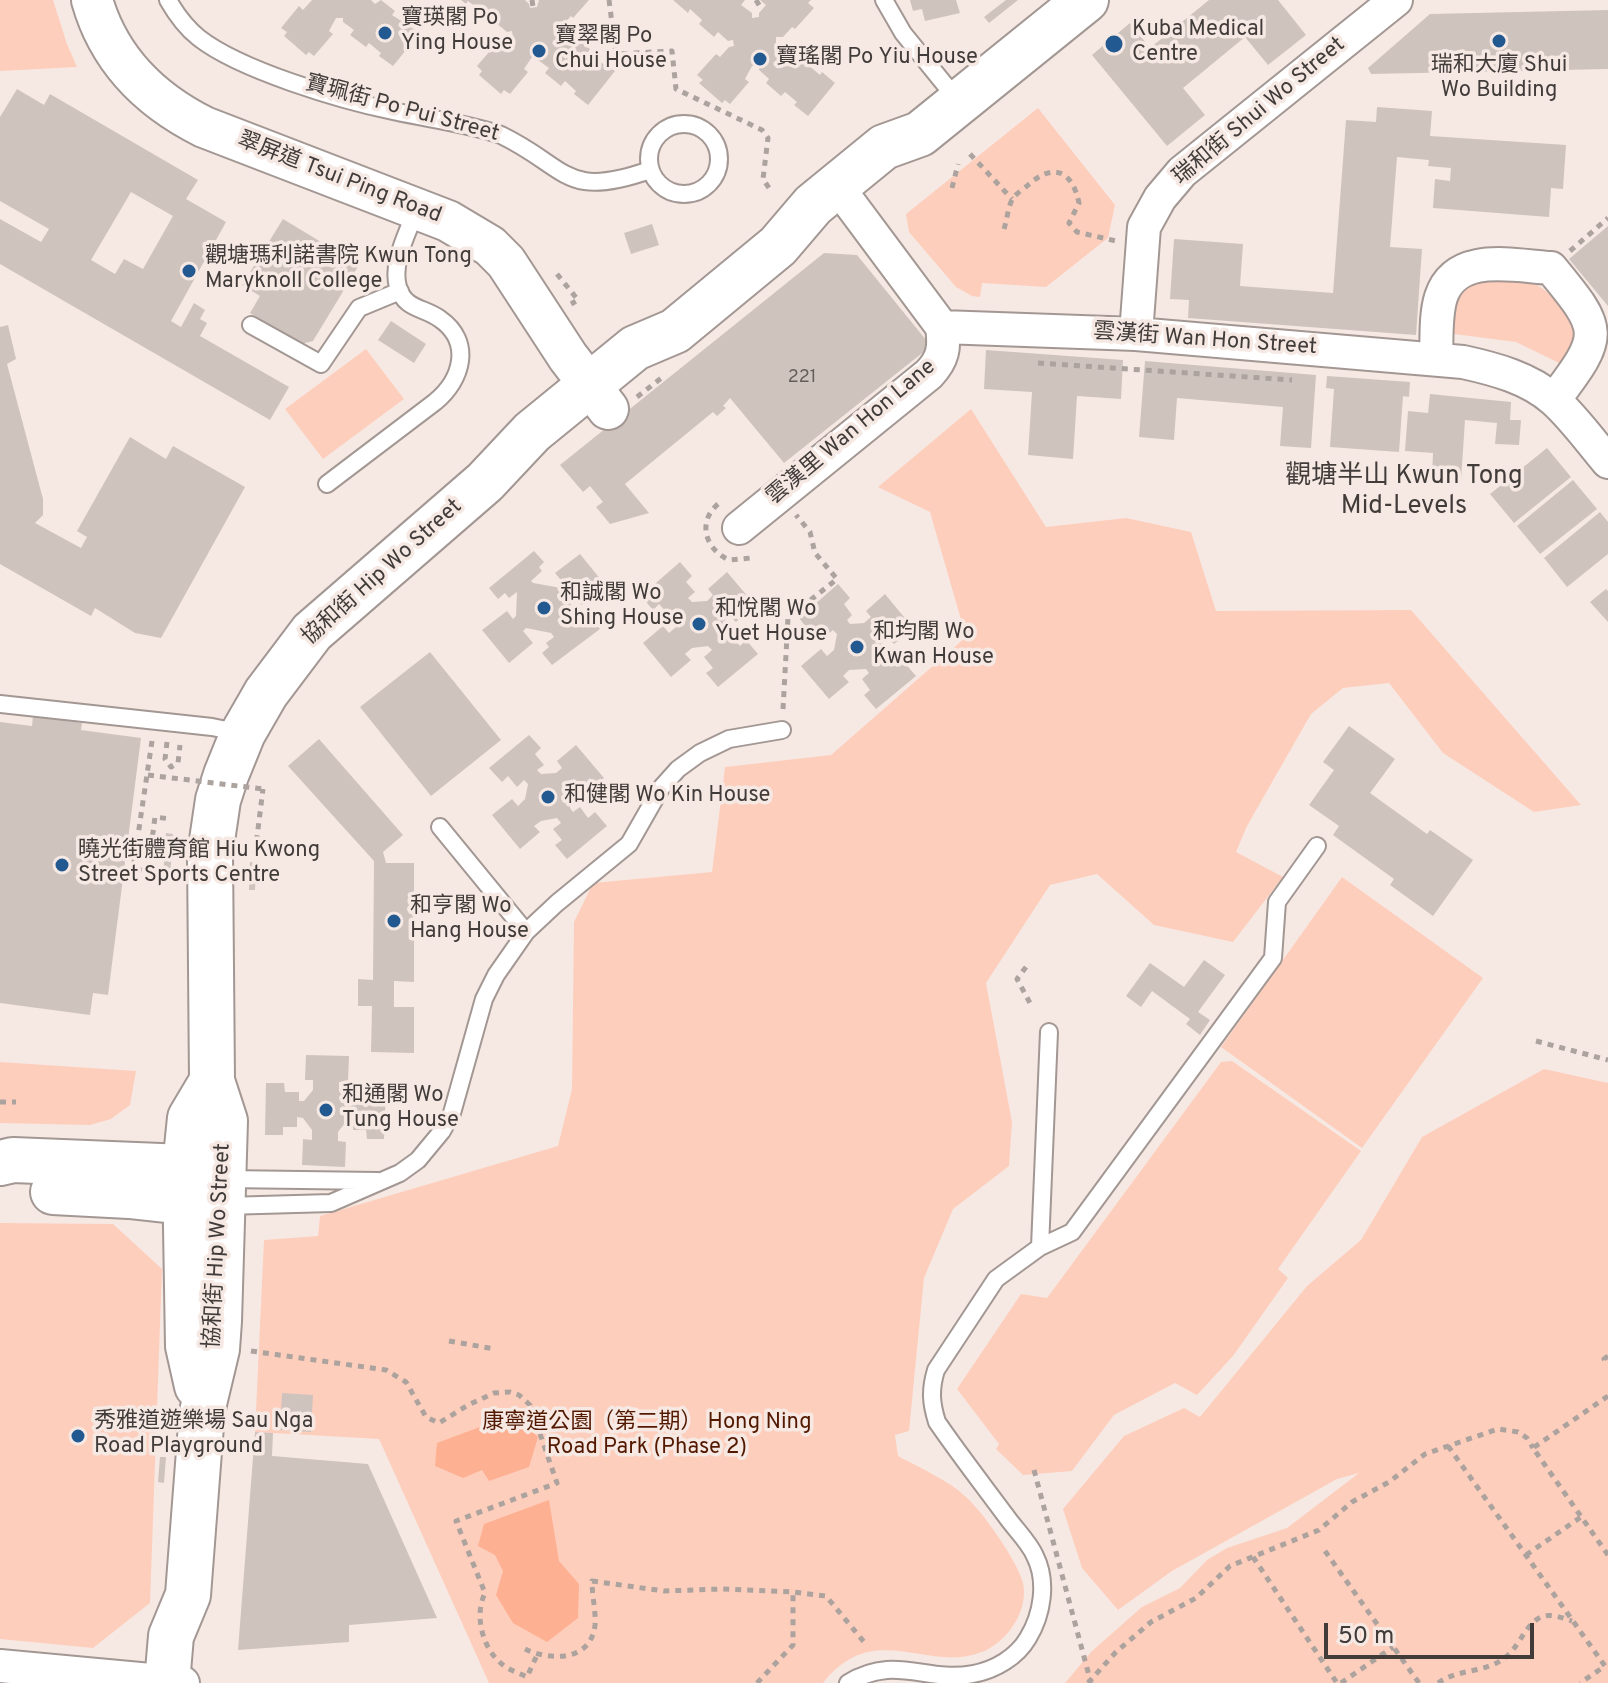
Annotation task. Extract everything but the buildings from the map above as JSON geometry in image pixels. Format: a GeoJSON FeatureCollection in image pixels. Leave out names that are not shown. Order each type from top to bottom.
{"type":"FeatureCollection","features":[{"type":"Feature","properties":{"kind":"main road","name":"協和街 Hip Wo Street"},"geometry":{"type":"LineString","coordinates":[[178,1683],[171,1636],[188,1595],[202,1412],[217,1349],[203,1188],[190,1118],[212,1081],[210,854],[218,800],[243,733],[266,693],[312,632],[485,482],[550,456],[598,397],[655,371],[675,331],[778,246],[813,205],[846,198],[884,147],[920,134],[1086,0]]}},
{"type":"Feature","properties":{"kind":"main road"},"geometry":{"type":"LineString","coordinates":[[0,1163],[13,1160],[203,1188]]}},
{"type":"Feature","properties":{"kind":"main road"},"geometry":{"type":"LineString","coordinates":[[0,1187],[129,1196],[203,1188]]}},
{"type":"Feature","properties":{"kind":"street","name":"翠屏道 Tsui Ping Road"},"geometry":{"type":"LineString","coordinates":[[92,0],[102,29],[128,69],[171,109],[204,127],[448,221],[490,246],[506,262],[598,397]]}},
{"type":"Feature","properties":{"kind":"street","name":"瑞和街 Shui Wo Street"},"geometry":{"type":"LineString","coordinates":[[1136,334],[1144,227],[1160,198],[1182,172],[1396,0]]}},
{"type":"Feature","properties":{"kind":"street"},"geometry":{"type":"LineString","coordinates":[[846,198],[942,327]]}},
{"type":"Feature","properties":{"kind":"street"},"geometry":{"type":"LineString","coordinates":[[1436,359],[1440,299],[1448,282],[1462,269],[1480,264],[1551,268],[1584,308],[1590,324],[1591,340],[1587,356],[1554,400]]}},
{"type":"Feature","properties":{"kind":"street","name":"雲漢街 Wan Hon Street"},"geometry":{"type":"LineString","coordinates":[[942,327],[1136,334],[1436,359],[1495,369],[1526,382],[1554,400],[1608,462]]}},
{"type":"Feature","properties":{"kind":"street","name":"雲漢里 Wan Hon Lane"},"geometry":{"type":"LineString","coordinates":[[739,528],[929,374],[941,362],[945,345],[942,327]]}},
{"type":"Feature","properties":{"kind":"street"},"geometry":{"type":"LineString","coordinates":[[0,1666],[178,1683]]}},
{"type":"Feature","properties":{"kind":"lane","name":"寶珮街 Po Pui Street"},"geometry":{"type":"LineString","coordinates":[[168,0],[185,25],[210,46],[244,63],[304,85],[381,109],[501,135],[518,143],[553,169],[578,181],[606,183],[650,170]]}},
{"type":"Feature","properties":{"kind":"lane"},"geometry":{"type":"LineString","coordinates":[[884,0],[903,33],[959,103]]}},
{"type":"Feature","properties":{"kind":"lane"},"geometry":{"type":"LineString","coordinates":[[694,125],[713,139],[719,151],[720,163],[716,175],[699,192],[675,194],[664,189],[650,170],[650,149],[662,131],[672,126],[694,125]]}},
{"type":"Feature","properties":{"kind":"lane"},"geometry":{"type":"LineString","coordinates":[[327,484],[435,402],[451,386],[459,371],[461,352],[454,333],[441,319],[407,303],[400,291],[397,266],[417,209]]}},
{"type":"Feature","properties":{"kind":"lane"},"geometry":{"type":"LineString","coordinates":[[251,325],[321,364],[359,308],[400,291]]}},
{"type":"Feature","properties":{"kind":"lane"},"geometry":{"type":"LineString","coordinates":[[0,704],[243,733]]}},
{"type":"Feature","properties":{"kind":"lane"},"geometry":{"type":"LineString","coordinates":[[203,1188],[331,1203],[384,1181],[418,1160],[442,1131],[452,1113],[484,999],[496,975],[526,932],[629,844],[661,788],[678,769],[700,753],[729,739],[782,730]]}},
{"type":"Feature","properties":{"kind":"lane"},"geometry":{"type":"LineString","coordinates":[[440,827],[526,932]]}},
{"type":"Feature","properties":{"kind":"lane"},"geometry":{"type":"LineString","coordinates":[[848,1683],[866,1672],[887,1668],[951,1675],[972,1675],[992,1669],[1010,1658],[1025,1643],[1036,1625],[1042,1584],[1036,1556],[937,1422],[931,1401],[931,1384],[936,1370],[996,1279],[1040,1247],[1072,1232],[1273,958],[1277,902],[1317,846]]}},
{"type":"Feature","properties":{"kind":"lane"},"geometry":{"type":"LineString","coordinates":[[1040,1247],[1049,1032]]}},
{"type":"Feature","properties":{"kind":"lane"},"geometry":{"type":"LineString","coordinates":[[203,1188],[384,1181]]}},
{"type":"Feature","properties":{"kind":"path"},"geometry":{"type":"LineString","coordinates":[[609,0],[616,54],[672,51],[676,89],[762,130],[768,138],[763,179],[771,191]]}},
{"type":"Feature","properties":{"kind":"path"},"geometry":{"type":"LineString","coordinates":[[756,0],[762,10]]}},
{"type":"Feature","properties":{"kind":"path"},"geometry":{"type":"LineString","coordinates":[[970,154],[1012,199]]}},
{"type":"Feature","properties":{"kind":"path"},"geometry":{"type":"LineString","coordinates":[[952,188],[958,164]]}},
{"type":"Feature","properties":{"kind":"path"},"geometry":{"type":"LineString","coordinates":[[1004,229],[1012,199],[1039,174],[1056,172],[1068,177],[1076,190],[1079,203],[1069,223],[1077,232],[1124,243]]}},
{"type":"Feature","properties":{"kind":"path"},"geometry":{"type":"LineString","coordinates":[[1561,259],[1608,218]]}},
{"type":"Feature","properties":{"kind":"path"},"geometry":{"type":"LineString","coordinates":[[1037,363],[1307,381]]}},
{"type":"Feature","properties":{"kind":"path"},"geometry":{"type":"LineString","coordinates":[[782,730],[788,618],[837,579],[815,553],[810,532],[790,507]]}},
{"type":"Feature","properties":{"kind":"path"},"geometry":{"type":"LineString","coordinates":[[171,819],[155,817],[148,871],[133,869],[152,739],[167,741],[165,759],[171,767],[178,763],[183,726]]}},
{"type":"Feature","properties":{"kind":"path"},"geometry":{"type":"LineString","coordinates":[[148,775],[263,789],[255,853]]}},
{"type":"Feature","properties":{"kind":"path"},"geometry":{"type":"LineString","coordinates":[[1026,967],[1017,979],[1030,1003]]}},
{"type":"Feature","properties":{"kind":"path"},"geometry":{"type":"LineString","coordinates":[[1536,1041],[1608,1060]]}},
{"type":"Feature","properties":{"kind":"path"},"geometry":{"type":"LineString","coordinates":[[0,1102],[16,1102]]}},
{"type":"Feature","properties":{"kind":"path"},"geometry":{"type":"LineString","coordinates":[[449,1341],[495,1349]]}},
{"type":"Feature","properties":{"kind":"path"},"geometry":{"type":"LineString","coordinates":[[238,1350],[386,1370],[406,1382],[426,1417],[439,1423],[494,1393],[510,1392],[530,1405],[557,1483],[456,1521],[485,1593],[480,1602],[480,1612],[482,1631],[490,1650],[502,1664],[527,1677],[537,1655]]}},
{"type":"Feature","properties":{"kind":"path"},"geometry":{"type":"LineString","coordinates":[[1608,1356],[1604,1359],[1608,1364]]}},
{"type":"Feature","properties":{"kind":"path"},"geometry":{"type":"LineString","coordinates":[[1533,1448],[1608,1396]]}},
{"type":"Feature","properties":{"kind":"path"},"geometry":{"type":"LineString","coordinates":[[1090,1683],[1116,1652],[1151,1622],[1196,1598],[1230,1566],[1308,1536],[1359,1497],[1398,1476],[1416,1460],[1498,1429],[1508,1429],[1527,1438],[1608,1555]]}},
{"type":"Feature","properties":{"kind":"path"},"geometry":{"type":"LineString","coordinates":[[1448,1446],[1607,1668],[1580,1683]]}},
{"type":"Feature","properties":{"kind":"path"},"geometry":{"type":"LineString","coordinates":[[1034,1470],[1090,1683]]}},
{"type":"Feature","properties":{"kind":"path"},"geometry":{"type":"LineString","coordinates":[[1526,1555],[1581,1517]]}},
{"type":"Feature","properties":{"kind":"path"},"geometry":{"type":"LineString","coordinates":[[1325,1551],[1419,1683]]}},
{"type":"Feature","properties":{"kind":"path"},"geometry":{"type":"LineString","coordinates":[[1253,1557],[1339,1683],[1393,1647]]}},
{"type":"Feature","properties":{"kind":"path"},"geometry":{"type":"LineString","coordinates":[[525,1649],[537,1655],[560,1658],[574,1655],[587,1646],[595,1629],[592,1581],[664,1591],[721,1589],[826,1596],[864,1642]]}},
{"type":"Feature","properties":{"kind":"path"},"geometry":{"type":"LineString","coordinates":[[757,1683],[793,1645],[793,1592]]}},
{"type":"Feature","properties":{"kind":"path"},"geometry":{"type":"LineString","coordinates":[[1438,1683],[1445,1678],[1490,1667],[1504,1659],[1516,1650],[1531,1625],[1542,1617],[1554,1616],[1574,1621]]}},
{"type":"Feature","properties":{"kind":"green space"},"geometry":{"type":"Polygon","coordinates":[[[0,0],[53,0],[77,67],[0,71],[0,0]]]}},
{"type":"Feature","properties":{"kind":"green space"},"geometry":{"type":"Polygon","coordinates":[[[1038,108],[1115,205],[1108,238],[1046,287],[982,283],[980,297],[972,296],[956,287],[909,232],[906,214],[1038,108]]]}},
{"type":"Feature","properties":{"kind":"green space"},"geometry":{"type":"Polygon","coordinates":[[[1482,281],[1527,282],[1540,287],[1552,297],[1569,319],[1574,332],[1571,346],[1561,364],[1516,342],[1454,334],[1456,308],[1461,295],[1482,281]]]}},
{"type":"Feature","properties":{"kind":"green space"},"geometry":{"type":"Polygon","coordinates":[[[366,349],[404,399],[323,459],[285,409],[366,349]]]}},
{"type":"Feature","properties":{"kind":"green space","name":"康寧道公園（第二期） Hong Ning Road Park (Phase 2)"},"geometry":{"type":"Polygon","coordinates":[[[971,409],[1046,527],[1126,518],[1191,532],[1216,611],[1411,610],[1581,805],[1534,812],[1443,753],[1389,683],[1343,688],[1311,714],[1247,826],[1236,852],[1283,877],[1233,942],[1154,925],[1097,874],[1050,885],[986,983],[1012,1122],[1009,1166],[953,1209],[924,1278],[909,1431],[895,1435],[898,1456],[942,1480],[973,1504],[990,1525],[1020,1574],[1023,1604],[1014,1624],[1000,1641],[982,1652],[961,1657],[881,1650],[862,1654],[842,1664],[823,1683],[489,1683],[379,1439],[255,1432],[264,1240],[318,1236],[320,1216],[558,1146],[572,1089],[574,922],[593,883],[712,872],[725,767],[831,755],[966,637],[930,512],[878,487],[971,409]]]}},
{"type":"Feature","properties":{"kind":"green space"},"geometry":{"type":"Polygon","coordinates":[[[1342,877],[1483,978],[1362,1148],[1221,1047],[1342,877]]]}},
{"type":"Feature","properties":{"kind":"green space"},"geometry":{"type":"Polygon","coordinates":[[[1232,1061],[1361,1151],[1278,1269],[1288,1278],[1233,1356],[1197,1395],[1175,1383],[1114,1415],[1072,1471],[1023,1475],[996,1449],[999,1444],[957,1389],[1021,1294],[1047,1298],[1221,1062],[1232,1061]]]}},
{"type":"Feature","properties":{"kind":"green space"},"geometry":{"type":"Polygon","coordinates":[[[0,1062],[136,1071],[130,1105],[111,1119],[90,1125],[0,1123],[0,1062]]]}},
{"type":"Feature","properties":{"kind":"green space"},"geometry":{"type":"Polygon","coordinates":[[[1544,1069],[1608,1083],[1608,1683],[1065,1683],[1092,1651],[1142,1607],[1180,1588],[1207,1560],[1227,1548],[1287,1528],[1359,1473],[1337,1479],[1172,1571],[1118,1610],[1082,1568],[1063,1509],[1124,1436],[1184,1408],[1200,1417],[1307,1286],[1361,1240],[1422,1137],[1544,1069]]]}},
{"type":"Feature","properties":{"kind":"green space","name":"秀雅道遊樂場 Sau Nga Road Playground"},"geometry":{"type":"Polygon","coordinates":[[[0,1223],[113,1224],[162,1269],[150,1603],[93,1648],[0,1639],[0,1223]]]}},
{"type":"Feature","properties":{"kind":"shaded area"},"geometry":{"type":"Polygon","coordinates":[[[512,1415],[538,1437],[529,1467],[489,1481],[482,1470],[463,1478],[435,1466],[437,1443],[512,1415]]]}},
{"type":"Feature","properties":{"kind":"shaded area"},"geometry":{"type":"Polygon","coordinates":[[[549,1500],[559,1561],[579,1584],[578,1618],[547,1642],[513,1623],[496,1595],[503,1571],[495,1555],[478,1546],[484,1524],[549,1500]]]}},
{"type":"Feature","properties":{"kind":"place","name":"寶瑛閣 Po Ying House"},"geometry":{"type":"Point","coordinates":[385,33]}},
{"type":"Feature","properties":{"kind":"place","name":"瑞和大廈 Shui Wo Building"},"geometry":{"type":"Point","coordinates":[1499,41]}},
{"type":"Feature","properties":{"kind":"place","name":"Kuba Medical Centre"},"geometry":{"type":"Point","coordinates":[1114,44]}},
{"type":"Feature","properties":{"kind":"place","name":"寶翠閣 Po Chui House"},"geometry":{"type":"Point","coordinates":[539,51]}},
{"type":"Feature","properties":{"kind":"place","name":"寶瑤閣 Po Yiu House"},"geometry":{"type":"Point","coordinates":[760,59]}},
{"type":"Feature","properties":{"kind":"place","name":"觀塘瑪利諾書院 Kwun Tong Maryknoll College"},"geometry":{"type":"Point","coordinates":[189,271]}},
{"type":"Feature","properties":{"kind":"place","name":"和誠閣 Wo Shing House"},"geometry":{"type":"Point","coordinates":[544,608]}},
{"type":"Feature","properties":{"kind":"place","name":"和悅閣 Wo Yuet House"},"geometry":{"type":"Point","coordinates":[699,624]}},
{"type":"Feature","properties":{"kind":"place","name":"和均閣 Wo Kwan House"},"geometry":{"type":"Point","coordinates":[857,647]}},
{"type":"Feature","properties":{"kind":"place","name":"和健閣 Wo Kin House"},"geometry":{"type":"Point","coordinates":[548,797]}},
{"type":"Feature","properties":{"kind":"place","name":"曉光街體育館 Hiu Kwong Street Sports Centre"},"geometry":{"type":"Point","coordinates":[62,865]}},
{"type":"Feature","properties":{"kind":"place","name":"和亨閣 Wo Hang House"},"geometry":{"type":"Point","coordinates":[394,921]}},
{"type":"Feature","properties":{"kind":"place","name":"和通閣 Wo Tung House"},"geometry":{"type":"Point","coordinates":[326,1110]}},
{"type":"Feature","properties":{"kind":"place","name":"秀雅道遊樂場 Sau Nga Road Playground"},"geometry":{"type":"Point","coordinates":[78,1436]}},
{"type":"Feature","properties":{"kind":"district","name":"觀塘半山 Kwun Tong Mid-Levels"},"geometry":{"type":"Point","coordinates":[1404,493]}}]}
